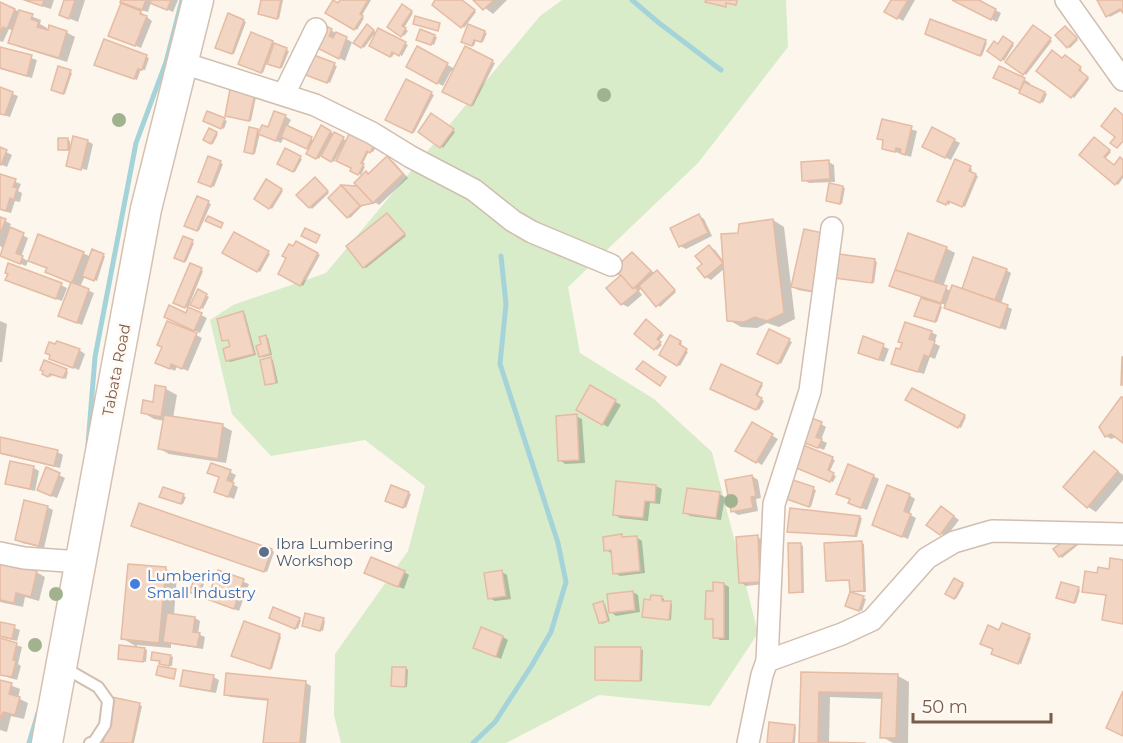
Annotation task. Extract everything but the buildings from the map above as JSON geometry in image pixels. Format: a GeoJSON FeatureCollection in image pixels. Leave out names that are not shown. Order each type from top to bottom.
{"type":"FeatureCollection","features":[{"type":"Feature","properties":{"kind":"main road","name":"Tabata Road"},"geometry":{"type":"LineString","coordinates":[[48,743],[146,209],[198,0]]}},
{"type":"Feature","properties":{"kind":"street"},"geometry":{"type":"LineString","coordinates":[[1066,0],[1123,80]]}},
{"type":"Feature","properties":{"kind":"street"},"geometry":{"type":"LineString","coordinates":[[284,94],[316,29]]}},
{"type":"Feature","properties":{"kind":"street"},"geometry":{"type":"LineString","coordinates":[[183,63],[315,105],[372,133],[411,157],[474,190],[513,221],[532,232],[612,266]]}},
{"type":"Feature","properties":{"kind":"street"},"geometry":{"type":"LineString","coordinates":[[748,743],[767,661],[774,504],[810,391],[832,228]]}},
{"type":"Feature","properties":{"kind":"street"},"geometry":{"type":"LineString","coordinates":[[767,661],[842,634],[872,620],[927,558],[954,542],[992,531],[1123,534]]}},
{"type":"Feature","properties":{"kind":"street"},"geometry":{"type":"LineString","coordinates":[[0,553],[24,558],[80,562]]}},
{"type":"Feature","properties":{"kind":"lane"},"geometry":{"type":"LineString","coordinates":[[61,666],[98,687],[108,701],[105,725],[94,742],[90,743]]}},
{"type":"Feature","properties":{"kind":"green space"},"geometry":{"type":"Polygon","coordinates":[[[562,0],[786,0],[788,47],[698,163],[568,287],[580,353],[654,399],[712,452],[758,633],[710,706],[599,695],[506,743],[341,743],[334,715],[335,654],[408,551],[425,486],[365,440],[271,456],[232,414],[210,320],[233,305],[326,273],[540,16],[562,0]]]}},
{"type":"Feature","properties":{"kind":"waterway"},"geometry":{"type":"LineString","coordinates":[[88,444],[95,357],[136,143],[166,62],[182,0]]}},
{"type":"Feature","properties":{"kind":"waterway"},"geometry":{"type":"LineString","coordinates":[[632,0],[721,70]]}},
{"type":"Feature","properties":{"kind":"waterway"},"geometry":{"type":"LineString","coordinates":[[473,743],[495,722],[532,665],[551,632],[566,582],[558,543],[500,364],[506,304],[501,256]]}},
{"type":"Feature","properties":{"kind":"waterway"},"geometry":{"type":"LineString","coordinates":[[29,743],[38,713]]}},
{"type":"Feature","properties":{"kind":"place","name":"Ibra Lumbering Workshop"},"geometry":{"type":"Point","coordinates":[264,552]}},
{"type":"Feature","properties":{"kind":"place","name":"Lumbering Small Industry"},"geometry":{"type":"Point","coordinates":[135,584]}}]}
